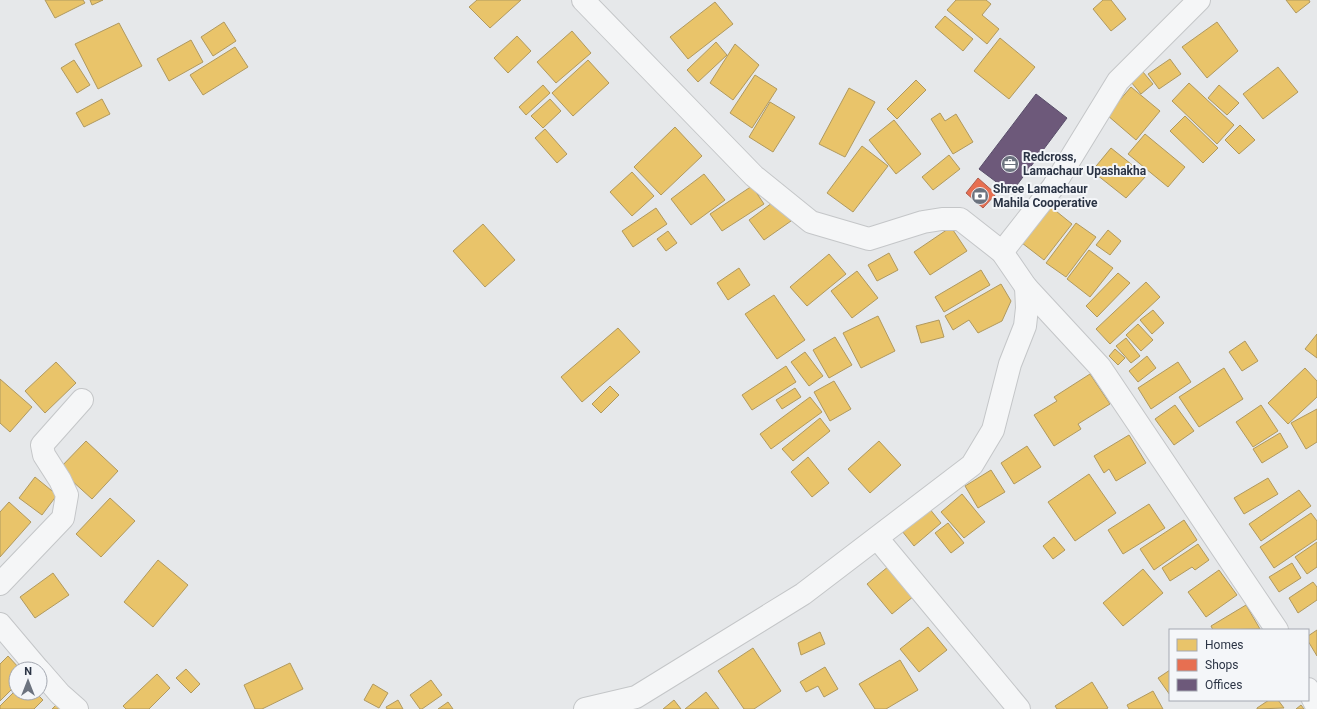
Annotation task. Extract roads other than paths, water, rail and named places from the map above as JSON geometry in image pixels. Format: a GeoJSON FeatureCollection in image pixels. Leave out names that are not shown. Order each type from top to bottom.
{"type":"FeatureCollection","features":[{"type":"Feature","properties":{"kind":"street"},"geometry":{"type":"LineString","coordinates":[[583,0],[754,176],[811,222],[869,238],[923,222],[942,218],[960,218],[1002,252],[1026,287],[1100,367],[1276,629]]}},
{"type":"Feature","properties":{"kind":"street"},"geometry":{"type":"LineString","coordinates":[[1002,252],[1052,187],[1118,81],[1199,0]]}},
{"type":"Feature","properties":{"kind":"street"},"geometry":{"type":"LineString","coordinates":[[585,709],[636,697],[803,594],[972,465],[993,430],[1010,364],[1024,326],[1027,308],[1026,287]]}},
{"type":"Feature","properties":{"kind":"street"},"geometry":{"type":"LineString","coordinates":[[0,584],[63,518],[67,495],[60,480],[44,455],[42,445],[82,400]]}},
{"type":"Feature","properties":{"kind":"street"},"geometry":{"type":"LineString","coordinates":[[877,538],[1019,709]]}},
{"type":"Feature","properties":{"kind":"street"},"geometry":{"type":"LineString","coordinates":[[0,624],[31,661]]}},
{"type":"Feature","properties":{"kind":"street"},"geometry":{"type":"LineString","coordinates":[[48,680],[60,694],[77,709]]}},
{"type":"Feature","properties":{"kind":"place","name":"Redcross, Lamachaur Upashakha"},"geometry":{"type":"Point","coordinates":[1010,164]}},
{"type":"Feature","properties":{"kind":"place","name":"Shree Lamachaur Mahila Cooperative"},"geometry":{"type":"Point","coordinates":[980,196]}}]}
